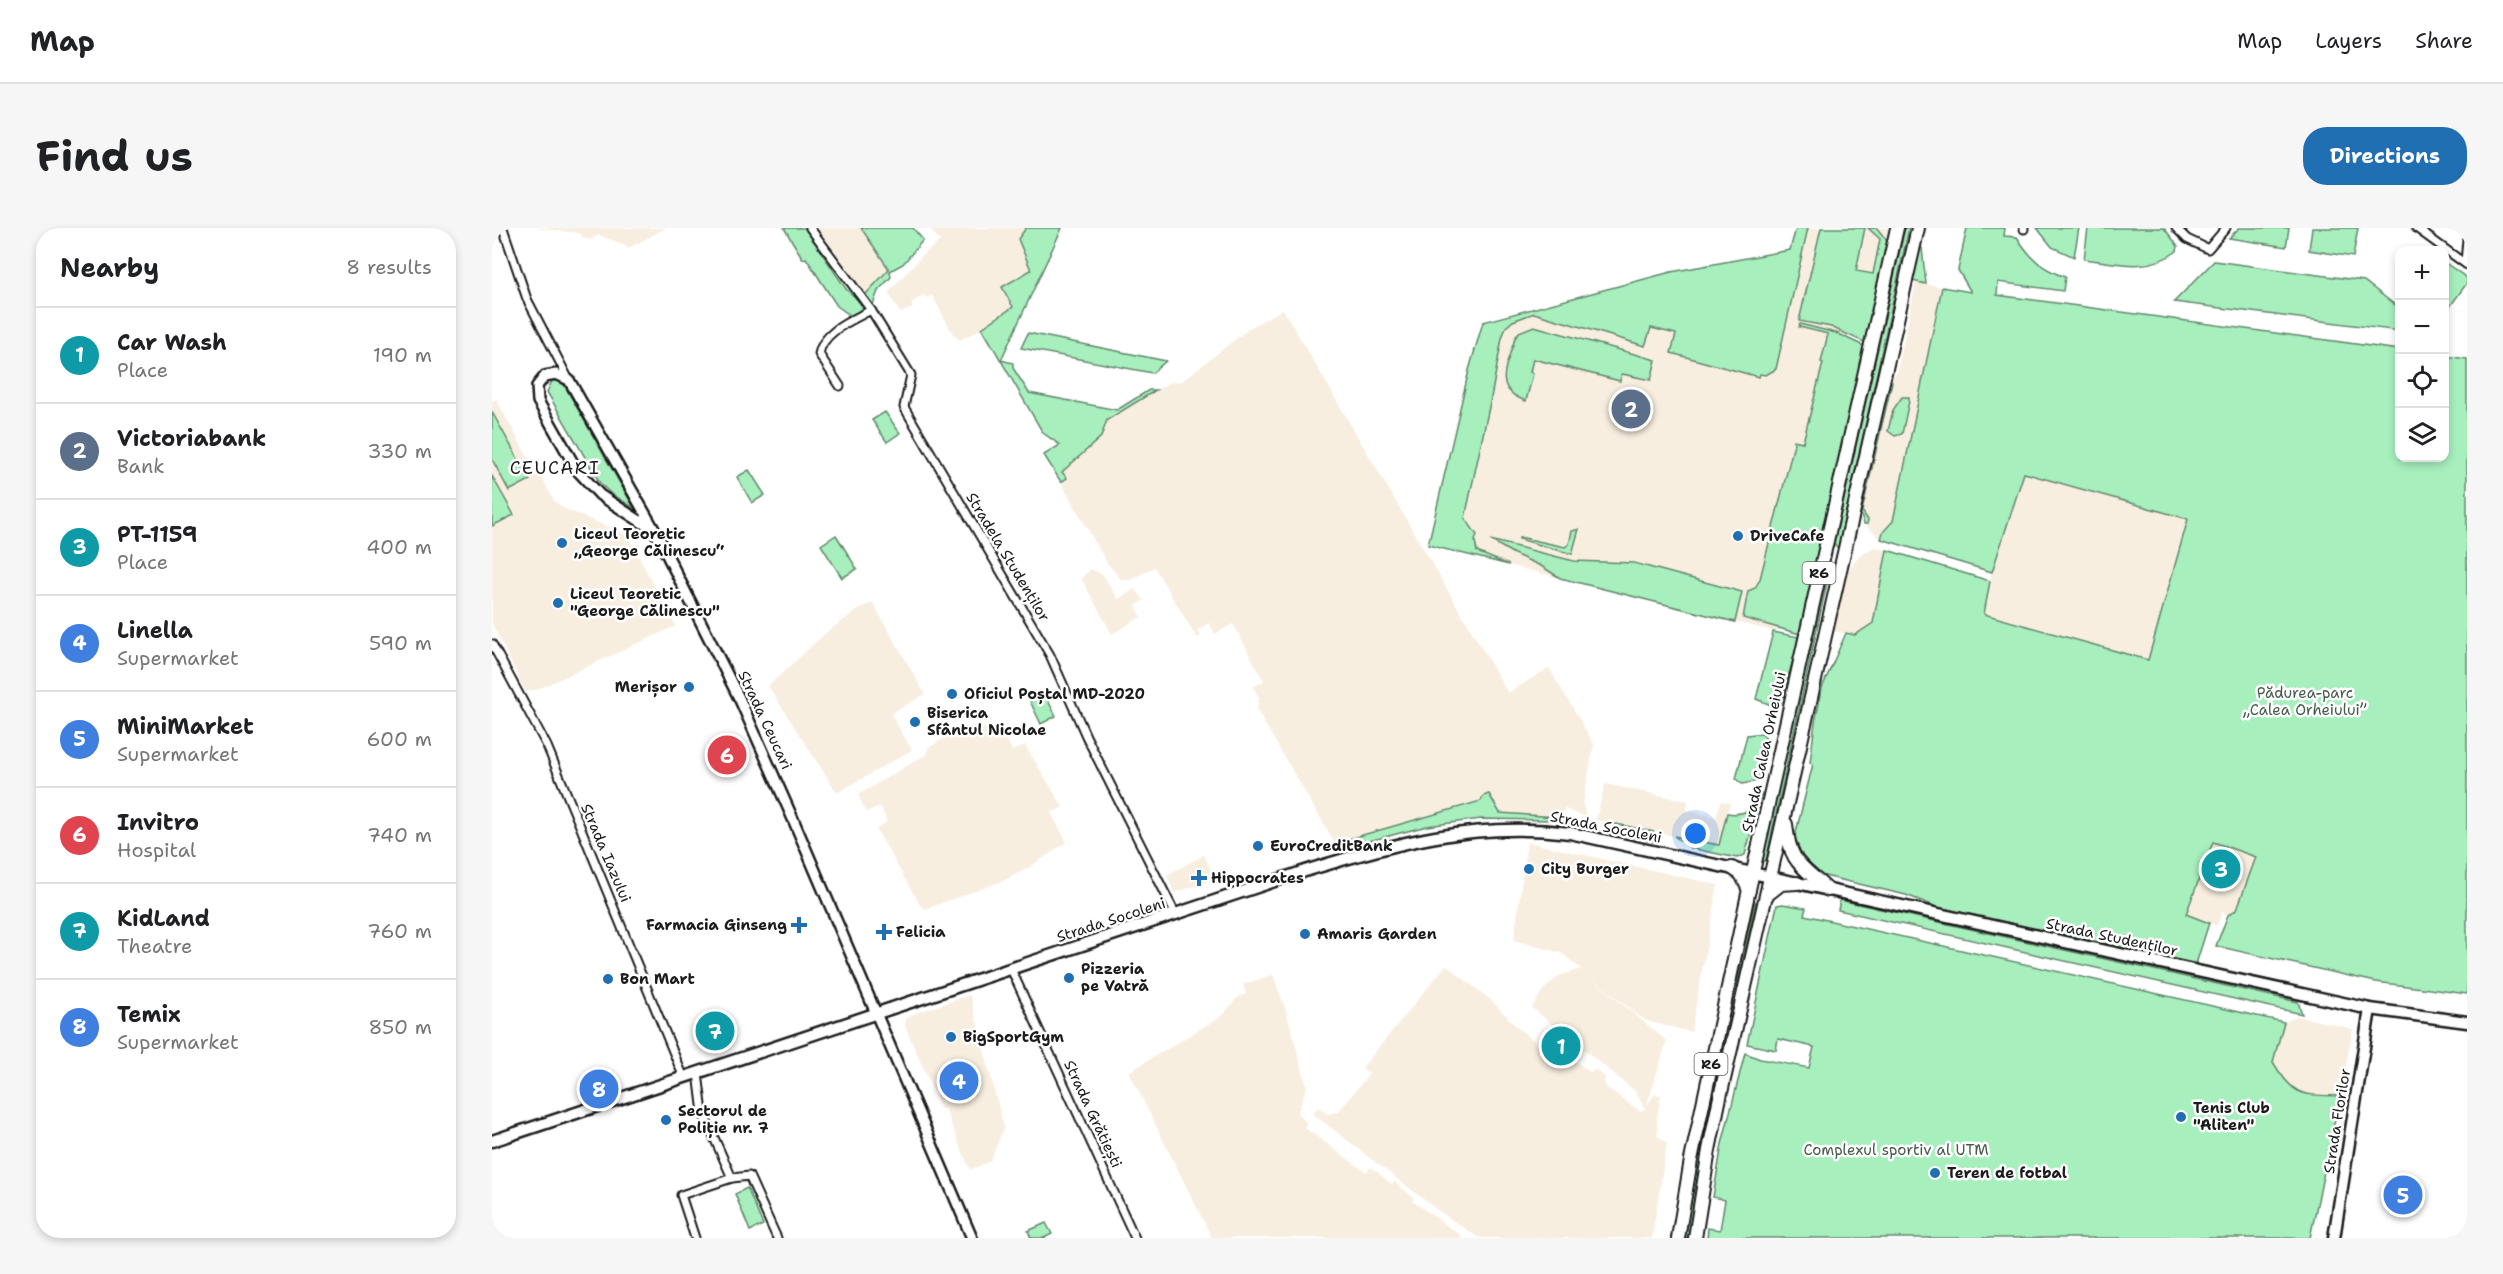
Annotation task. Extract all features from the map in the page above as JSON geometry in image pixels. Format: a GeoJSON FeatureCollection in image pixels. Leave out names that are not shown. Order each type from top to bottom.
{"type":"FeatureCollection","features":[{"type":"Feature","properties":{"kind":"highway","name":"Strada Calea Orheiului"},"geometry":{"type":"LineString","coordinates":[[1678,1238],[1691,1160],[1749,891],[1897,228]]}},
{"type":"Feature","properties":{"kind":"highway","name":"R6"},"geometry":{"type":"LineString","coordinates":[[1695,1238],[1713,1129],[1918,228]]}},
{"type":"Feature","properties":{"kind":"highway"},"geometry":{"type":"LineString","coordinates":[[1823,558],[1841,562]]}},
{"type":"Feature","properties":{"kind":"highway"},"geometry":{"type":"LineString","coordinates":[[1784,811],[1788,844],[1792,856],[1801,867],[1828,890]]}},
{"type":"Feature","properties":{"kind":"highway"},"geometry":{"type":"LineString","coordinates":[[1732,868],[1741,874],[1749,891]]}},
{"type":"Feature","properties":{"kind":"highway"},"geometry":{"type":"LineString","coordinates":[[1767,895],[1781,884],[1797,883]]}},
{"type":"Feature","properties":{"kind":"main road","name":"Strada Socoleni"},"geometry":{"type":"LineString","coordinates":[[492,1141],[1372,851],[1432,836],[1479,830],[1525,829],[1570,833],[1753,873]]}},
{"type":"Feature","properties":{"kind":"main road","name":"Strada Studenților"},"geometry":{"type":"LineString","coordinates":[[1753,873],[2370,1009],[2467,1022]]}},
{"type":"Feature","properties":{"kind":"main road","name":"Strada Florilor"},"geometry":{"type":"LineString","coordinates":[[2334,1238],[2370,1009]]}},
{"type":"Feature","properties":{"kind":"street","name":"Strada Ceucari"},"geometry":{"type":"LineString","coordinates":[[503,228],[527,299],[569,380],[655,531],[745,711],[972,1238]]}},
{"type":"Feature","properties":{"kind":"street","name":"Stradela Studenților"},"geometry":{"type":"LineString","coordinates":[[810,228],[871,310],[911,375],[904,407],[1053,661],[1086,736],[1176,915]]}},
{"type":"Feature","properties":{"kind":"street"},"geometry":{"type":"LineString","coordinates":[[2176,228],[2187,239],[2208,249],[2226,228]]}},
{"type":"Feature","properties":{"kind":"street"},"geometry":{"type":"LineString","coordinates":[[2416,228],[2466,264]]}},
{"type":"Feature","properties":{"kind":"street"},"geometry":{"type":"LineString","coordinates":[[2466,264],[2467,239]]}},
{"type":"Feature","properties":{"kind":"street"},"geometry":{"type":"LineString","coordinates":[[840,386],[819,354],[820,347],[832,333],[871,310]]}},
{"type":"Feature","properties":{"kind":"street"},"geometry":{"type":"LineString","coordinates":[[569,380],[561,375],[545,376],[540,380],[536,393],[538,401],[577,471],[600,495],[655,531]]}},
{"type":"Feature","properties":{"kind":"street","name":"Strada Iazului"},"geometry":{"type":"LineString","coordinates":[[492,645],[547,746],[684,1078]]}},
{"type":"Feature","properties":{"kind":"street","name":"Strada Grătiești"},"geometry":{"type":"LineString","coordinates":[[1011,969],[1135,1238]]}},
{"type":"Feature","properties":{"kind":"street"},"geometry":{"type":"LineString","coordinates":[[698,1073],[703,1113],[732,1178]]}},
{"type":"Feature","properties":{"kind":"street"},"geometry":{"type":"LineString","coordinates":[[695,1238],[681,1195],[732,1178],[749,1176],[777,1238]]}},
{"type":"Feature","properties":{"kind":"shaded area"},"geometry":{"type":"Polygon","coordinates":[[[535,228],[666,228],[627,249],[625,245],[599,235],[590,240],[583,238],[580,233],[535,228]]]}},
{"type":"Feature","properties":{"kind":"shaded area"},"geometry":{"type":"Polygon","coordinates":[[[816,228],[861,228],[889,269],[865,295],[824,242],[816,228]]]}},
{"type":"Feature","properties":{"kind":"shaded area"},"geometry":{"type":"Polygon","coordinates":[[[929,228],[1026,228],[1018,239],[1032,270],[1002,287],[1014,307],[997,317],[998,320],[960,340],[953,334],[932,295],[927,298],[924,295],[911,303],[913,308],[900,313],[888,293],[922,256],[940,241],[929,228]]]}},
{"type":"Feature","properties":{"kind":"shaded area"},"geometry":{"type":"Polygon","coordinates":[[[1796,228],[1890,228],[1887,241],[1881,234],[1873,275],[1863,273],[1776,632],[1428,545],[1469,370],[1483,322],[1671,272],[1790,250],[1796,228]]]}},
{"type":"Feature","properties":{"kind":"shaded area"},"geometry":{"type":"Polygon","coordinates":[[[1916,282],[1942,287],[1893,522],[1883,532],[1881,539],[1862,522],[1860,511],[1889,382],[1897,372],[1916,282]]]}},
{"type":"Feature","properties":{"kind":"shaded area"},"geometry":{"type":"Polygon","coordinates":[[[1283,309],[1508,693],[1549,668],[1594,744],[1583,804],[1586,817],[1565,809],[1557,817],[1500,813],[1483,796],[1481,801],[1335,843],[1257,711],[1259,698],[1253,687],[1264,681],[1233,624],[1215,634],[1209,623],[1198,630],[1201,636],[1197,638],[1154,567],[1130,580],[1122,580],[1107,563],[1061,482],[1066,478],[1062,472],[1101,437],[1107,420],[1169,383],[1182,381],[1251,327],[1283,309]]]}},
{"type":"Feature","properties":{"kind":"shaded area","name":"Liceul Teoretic „George Călinescu“"},"geometry":{"type":"Polygon","coordinates":[[[496,399],[554,501],[563,508],[627,535],[676,626],[536,690],[525,691],[492,624],[492,401],[496,399]]]}},
{"type":"Feature","properties":{"kind":"shaded area"},"geometry":{"type":"Polygon","coordinates":[[[2023,473],[2188,519],[2148,660],[1984,613],[1991,577],[2023,473]]]}},
{"type":"Feature","properties":{"kind":"shaded area"},"geometry":{"type":"Polygon","coordinates":[[[1875,547],[1886,550],[1873,624],[1855,635],[1833,631],[1847,572],[1860,555],[1875,547]]]}},
{"type":"Feature","properties":{"kind":"shaded area"},"geometry":{"type":"Polygon","coordinates":[[[1091,569],[1103,575],[1118,599],[1135,589],[1144,600],[1136,606],[1141,617],[1112,634],[1081,578],[1091,569]]]}},
{"type":"Feature","properties":{"kind":"shaded area"},"geometry":{"type":"Polygon","coordinates":[[[873,603],[925,694],[891,714],[912,750],[837,793],[768,686],[828,631],[864,606],[873,603]]]}},
{"type":"Feature","properties":{"kind":"shaded area"},"geometry":{"type":"Polygon","coordinates":[[[976,724],[1008,742],[1012,751],[1025,745],[1063,807],[1051,813],[1067,842],[1030,867],[1003,881],[925,909],[920,905],[876,829],[887,822],[880,806],[866,812],[858,795],[927,754],[928,748],[951,734],[953,737],[976,724]]]}},
{"type":"Feature","properties":{"kind":"shaded area"},"geometry":{"type":"Polygon","coordinates":[[[1605,784],[1688,801],[1687,811],[1716,817],[1721,801],[1730,803],[1719,845],[1596,820],[1605,784]]]}},
{"type":"Feature","properties":{"kind":"shaded area"},"geometry":{"type":"Polygon","coordinates":[[[2213,841],[2257,857],[2237,910],[2228,915],[2222,912],[2217,926],[2186,914],[2213,841]]]}},
{"type":"Feature","properties":{"kind":"shaded area"},"geometry":{"type":"Polygon","coordinates":[[[1527,842],[1718,885],[1691,1032],[1646,1021],[1587,975],[1667,1041],[1647,1105],[1655,1094],[1661,1095],[1657,1118],[1658,1136],[1667,1143],[1652,1238],[1479,1238],[1440,1212],[1313,1114],[1318,1107],[1327,1114],[1338,1112],[1369,1074],[1362,1068],[1446,965],[1491,1000],[1517,1027],[1568,1068],[1574,1060],[1591,1073],[1595,1069],[1606,1078],[1604,1082],[1607,1088],[1640,1111],[1646,1109],[1635,1091],[1532,1008],[1543,990],[1559,976],[1581,969],[1561,953],[1514,940],[1527,842]]]}},
{"type":"Feature","properties":{"kind":"shaded area"},"geometry":{"type":"Polygon","coordinates":[[[1204,855],[1215,879],[1174,893],[1167,875],[1204,855]]]}},
{"type":"Feature","properties":{"kind":"shaded area"},"geometry":{"type":"Polygon","coordinates":[[[1273,975],[1286,1010],[1307,1086],[1298,1112],[1307,1125],[1305,1128],[1366,1172],[1371,1167],[1392,1184],[1395,1182],[1414,1198],[1412,1201],[1462,1236],[1461,1238],[1212,1238],[1129,1072],[1223,1015],[1238,997],[1246,994],[1243,984],[1273,975]]]}},
{"type":"Feature","properties":{"kind":"shaded area"},"geometry":{"type":"Polygon","coordinates":[[[970,995],[1004,1128],[990,1161],[970,1170],[945,1109],[941,1109],[905,1026],[906,1019],[913,1014],[970,995]]]}},
{"type":"Feature","properties":{"kind":"shaded area"},"geometry":{"type":"Polygon","coordinates":[[[2297,1016],[2353,1029],[2340,1096],[2302,1095],[2284,1079],[2273,1062],[2284,1022],[2297,1016]]]}},
{"type":"Feature","properties":{"kind":"green space"},"geometry":{"type":"Polygon","coordinates":[[[784,228],[805,228],[846,289],[865,306],[854,318],[837,306],[784,228]]]}},
{"type":"Feature","properties":{"kind":"green space"},"geometry":{"type":"Polygon","coordinates":[[[861,228],[913,228],[923,240],[903,264],[890,271],[891,277],[878,291],[873,305],[865,295],[889,269],[861,228]]]}},
{"type":"Feature","properties":{"kind":"green space"},"geometry":{"type":"Polygon","coordinates":[[[1026,228],[1062,228],[1001,360],[1013,363],[1013,368],[1029,393],[1117,410],[1149,390],[1156,390],[1107,420],[1101,437],[1062,472],[1067,478],[1061,482],[1044,455],[1060,445],[1043,433],[982,328],[1013,307],[1002,287],[1031,270],[1018,239],[1026,228]]]}},
{"type":"Feature","properties":{"kind":"green space"},"geometry":{"type":"Polygon","coordinates":[[[1796,228],[1808,228],[1776,369],[1766,375],[1760,374],[1759,377],[1671,353],[1676,334],[1651,328],[1645,346],[1534,313],[1513,321],[1506,327],[1465,518],[1477,535],[1475,541],[1477,552],[1509,565],[1428,545],[1469,370],[1483,322],[1671,272],[1790,250],[1796,228]]]}},
{"type":"Feature","properties":{"kind":"green space"},"geometry":{"type":"Polygon","coordinates":[[[1821,228],[1865,228],[1856,271],[1873,274],[1880,239],[1868,228],[1877,228],[1887,241],[1866,343],[1831,327],[1799,321],[1821,228]]]}},
{"type":"Feature","properties":{"kind":"green space"},"geometry":{"type":"Polygon","coordinates":[[[1905,228],[1909,228],[1838,548],[1834,544],[1905,228]]]}},
{"type":"Feature","properties":{"kind":"green space","name":"Pădurea-parc „Calea Orheiului”"},"geometry":{"type":"Polygon","coordinates":[[[1967,228],[2005,228],[2004,236],[2017,237],[2037,262],[2065,277],[2063,291],[1998,282],[1997,295],[2395,349],[2395,462],[2449,462],[2449,357],[2467,359],[2467,994],[2376,982],[2216,946],[2228,915],[2237,909],[2256,857],[2213,842],[2186,914],[2209,923],[2196,964],[1937,907],[1906,895],[1812,873],[1801,856],[1795,836],[1813,764],[1810,763],[1822,688],[1846,633],[1855,635],[1873,623],[1887,550],[1990,581],[1984,614],[2148,660],[2188,519],[2024,473],[1992,572],[1881,539],[1883,532],[1893,521],[1942,287],[1971,292],[1958,270],[1967,228]]]}},
{"type":"Feature","properties":{"kind":"green space"},"geometry":{"type":"Polygon","coordinates":[[[2037,228],[2079,228],[2074,257],[2052,247],[2037,228]]]}},
{"type":"Feature","properties":{"kind":"green space"},"geometry":{"type":"Polygon","coordinates":[[[2088,228],[2164,228],[2178,246],[2177,251],[2166,258],[2144,264],[2120,264],[2084,259],[2088,228]]]}},
{"type":"Feature","properties":{"kind":"green space"},"geometry":{"type":"Polygon","coordinates":[[[2239,228],[2289,228],[2286,247],[2229,238],[2239,228]]]}},
{"type":"Feature","properties":{"kind":"green space"},"geometry":{"type":"Polygon","coordinates":[[[2312,228],[2358,228],[2353,257],[2309,250],[2312,228]]]}},
{"type":"Feature","properties":{"kind":"green space"},"geometry":{"type":"Polygon","coordinates":[[[1920,245],[1922,248],[1926,284],[1912,281],[1920,245]]]}},
{"type":"Feature","properties":{"kind":"green space"},"geometry":{"type":"Polygon","coordinates":[[[2214,261],[2364,281],[2395,305],[2395,330],[2174,302],[2214,261]]]}},
{"type":"Feature","properties":{"kind":"green space"},"geometry":{"type":"Polygon","coordinates":[[[2449,265],[2467,278],[2467,283],[2449,308],[2449,265]]]}},
{"type":"Feature","properties":{"kind":"green space"},"geometry":{"type":"Polygon","coordinates":[[[1800,324],[1836,333],[1864,346],[1800,634],[1743,618],[1748,591],[1755,588],[1760,579],[1794,444],[1793,440],[1803,442],[1823,363],[1821,362],[1828,334],[1799,327],[1800,324]]]}},
{"type":"Feature","properties":{"kind":"green space"},"geometry":{"type":"Polygon","coordinates":[[[1534,326],[1656,360],[1651,380],[1622,374],[1620,381],[1533,359],[1530,372],[1533,374],[1526,401],[1515,396],[1508,390],[1505,383],[1506,367],[1519,332],[1534,326]]]}},
{"type":"Feature","properties":{"kind":"green space"},"geometry":{"type":"Polygon","coordinates":[[[1028,333],[1166,361],[1152,373],[1021,348],[1028,333]]]}},
{"type":"Feature","properties":{"kind":"green space"},"geometry":{"type":"Polygon","coordinates":[[[553,379],[560,380],[564,385],[634,508],[610,493],[600,483],[547,392],[553,379]]]}},
{"type":"Feature","properties":{"kind":"green space"},"geometry":{"type":"Polygon","coordinates":[[[1889,382],[1892,382],[1862,511],[1868,520],[1867,524],[1864,524],[1860,511],[1889,382]]]}},
{"type":"Feature","properties":{"kind":"green space"},"geometry":{"type":"Polygon","coordinates":[[[1902,397],[1909,397],[1909,401],[1902,434],[1895,436],[1888,431],[1893,410],[1902,397]]]}},
{"type":"Feature","properties":{"kind":"green space"},"geometry":{"type":"Polygon","coordinates":[[[492,412],[530,480],[509,491],[492,459],[492,412]]]}},
{"type":"Feature","properties":{"kind":"green space"},"geometry":{"type":"Polygon","coordinates":[[[885,412],[900,433],[887,442],[872,420],[885,412]]]}},
{"type":"Feature","properties":{"kind":"green space"},"geometry":{"type":"Polygon","coordinates":[[[749,470],[765,495],[752,503],[737,477],[749,470]]]}},
{"type":"Feature","properties":{"kind":"green space"},"geometry":{"type":"Polygon","coordinates":[[[492,476],[514,515],[492,526],[492,476]]]}},
{"type":"Feature","properties":{"kind":"green space"},"geometry":{"type":"Polygon","coordinates":[[[1579,529],[1572,554],[1519,539],[1519,537],[1565,547],[1569,544],[1572,531],[1579,529]]]}},
{"type":"Feature","properties":{"kind":"green space"},"geometry":{"type":"Polygon","coordinates":[[[836,535],[857,569],[842,578],[821,545],[836,535]]]}},
{"type":"Feature","properties":{"kind":"green space"},"geometry":{"type":"Polygon","coordinates":[[[1490,540],[1574,561],[1634,563],[1742,592],[1735,622],[1560,578],[1490,540]]]}},
{"type":"Feature","properties":{"kind":"green space"},"geometry":{"type":"Polygon","coordinates":[[[1828,578],[1766,860],[1764,861],[1762,859],[1828,578]]]}},
{"type":"Feature","properties":{"kind":"green space"},"geometry":{"type":"Polygon","coordinates":[[[1773,632],[1799,637],[1781,704],[1771,705],[1756,699],[1773,632]]]}},
{"type":"Feature","properties":{"kind":"green space"},"geometry":{"type":"Polygon","coordinates":[[[1044,693],[1056,716],[1041,724],[1030,701],[1044,693]]]}},
{"type":"Feature","properties":{"kind":"green space"},"geometry":{"type":"Polygon","coordinates":[[[1762,733],[1767,740],[1758,781],[1742,784],[1736,779],[1747,735],[1762,733]]]}},
{"type":"Feature","properties":{"kind":"green space"},"geometry":{"type":"Polygon","coordinates":[[[1762,792],[1745,855],[1737,858],[1690,848],[1674,836],[1719,845],[1727,813],[1734,814],[1749,810],[1762,792]]]}},
{"type":"Feature","properties":{"kind":"green space"},"geometry":{"type":"Polygon","coordinates":[[[1489,794],[1500,813],[1557,817],[1556,820],[1481,819],[1427,826],[1338,849],[1335,843],[1481,801],[1483,796],[1489,794]]]}},
{"type":"Feature","properties":{"kind":"green space"},"geometry":{"type":"Polygon","coordinates":[[[1616,824],[1654,832],[1658,843],[1611,832],[1616,824]]]}},
{"type":"Feature","properties":{"kind":"green space"},"geometry":{"type":"Polygon","coordinates":[[[1840,900],[2298,1002],[2302,1014],[1838,910],[1840,900]]]}},
{"type":"Feature","properties":{"kind":"green space"},"geometry":{"type":"Polygon","coordinates":[[[1755,901],[1756,903],[1727,1027],[1725,1025],[1755,901]]]}},
{"type":"Feature","properties":{"kind":"green space","name":"Complexul sportiv al UTM"},"geometry":{"type":"Polygon","coordinates":[[[1777,905],[1806,908],[1804,915],[2284,1022],[2273,1062],[2280,1073],[2293,1088],[2300,1092],[2340,1096],[2310,1238],[1707,1238],[1708,1228],[1720,1230],[1725,1200],[1713,1197],[1722,1144],[1745,1053],[1760,1059],[1809,1068],[1814,1047],[1778,1039],[1776,1050],[1747,1044],[1777,905]]]}},
{"type":"Feature","properties":{"kind":"green space"},"geometry":{"type":"Polygon","coordinates":[[[1719,1053],[1722,1054],[1688,1238],[1684,1238],[1705,1116],[1719,1053]]]}},
{"type":"Feature","properties":{"kind":"green space"},"geometry":{"type":"Polygon","coordinates":[[[747,1188],[763,1225],[750,1231],[735,1194],[747,1188]]]}},
{"type":"Feature","properties":{"kind":"green space"},"geometry":{"type":"Polygon","coordinates":[[[1046,1223],[1052,1234],[1044,1238],[1031,1238],[1028,1231],[1046,1223]]]}},
{"type":"Feature","properties":{"kind":"place","name":"Victoriabank"},"geometry":{"type":"Point","coordinates":[1631,409]}},
{"type":"Feature","properties":{"kind":"place","name":"DriveCafe"},"geometry":{"type":"Point","coordinates":[1738,536]}},
{"type":"Feature","properties":{"kind":"place","name":"Liceul Teoretic „George Călinescu“"},"geometry":{"type":"Point","coordinates":[562,543]}},
{"type":"Feature","properties":{"kind":"place","name":"Liceul Teoretic \"George Călinescu\""},"geometry":{"type":"Point","coordinates":[558,603]}},
{"type":"Feature","properties":{"kind":"place","name":"Merișor"},"geometry":{"type":"Point","coordinates":[689,687]}},
{"type":"Feature","properties":{"kind":"place","name":"Oficiul Poștal MD-2020"},"geometry":{"type":"Point","coordinates":[952,694]}},
{"type":"Feature","properties":{"kind":"place","name":"Biserica Sfântul Nicolae"},"geometry":{"type":"Point","coordinates":[915,722]}},
{"type":"Feature","properties":{"kind":"place","name":"Invitro"},"geometry":{"type":"Point","coordinates":[727,755]}},
{"type":"Feature","properties":{"kind":"place","name":"EuroCreditBank"},"geometry":{"type":"Point","coordinates":[1258,846]}},
{"type":"Feature","properties":{"kind":"place","name":"City Burger"},"geometry":{"type":"Point","coordinates":[1529,869]}},
{"type":"Feature","properties":{"kind":"place","name":"PT-1159"},"geometry":{"type":"Point","coordinates":[2221,869]}},
{"type":"Feature","properties":{"kind":"place","name":"Hippocrates"},"geometry":{"type":"Point","coordinates":[1199,878]}},
{"type":"Feature","properties":{"kind":"place","name":"Farmacia Ginseng"},"geometry":{"type":"Point","coordinates":[799,925]}},
{"type":"Feature","properties":{"kind":"place","name":"Felicia"},"geometry":{"type":"Point","coordinates":[884,932]}},
{"type":"Feature","properties":{"kind":"place","name":"Amaris Garden"},"geometry":{"type":"Point","coordinates":[1305,934]}},
{"type":"Feature","properties":{"kind":"place","name":"Pizzeria pe Vatră"},"geometry":{"type":"Point","coordinates":[1069,978]}},
{"type":"Feature","properties":{"kind":"place","name":"Bon Mart"},"geometry":{"type":"Point","coordinates":[608,979]}},
{"type":"Feature","properties":{"kind":"place","name":"KidLand"},"geometry":{"type":"Point","coordinates":[715,1031]}},
{"type":"Feature","properties":{"kind":"place","name":"BigSportGym"},"geometry":{"type":"Point","coordinates":[951,1037]}},
{"type":"Feature","properties":{"kind":"place","name":"Car Wash"},"geometry":{"type":"Point","coordinates":[1561,1046]}},
{"type":"Feature","properties":{"kind":"place","name":"Linella"},"geometry":{"type":"Point","coordinates":[959,1081]}},
{"type":"Feature","properties":{"kind":"place","name":"Temix"},"geometry":{"type":"Point","coordinates":[599,1089]}},
{"type":"Feature","properties":{"kind":"place","name":"Tenis Club \"Aliten\""},"geometry":{"type":"Point","coordinates":[2181,1117]}},
{"type":"Feature","properties":{"kind":"place","name":"Sectorul de Poliție nr. 7"},"geometry":{"type":"Point","coordinates":[666,1120]}},
{"type":"Feature","properties":{"kind":"place","name":"Teren de fotbal"},"geometry":{"type":"Point","coordinates":[1935,1173]}},
{"type":"Feature","properties":{"kind":"place","name":"MiniMarket"},"geometry":{"type":"Point","coordinates":[2403,1195]}},
{"type":"Feature","properties":{"kind":"district","name":"CEUCARI"},"geometry":{"type":"Point","coordinates":[555,468]}}]}
